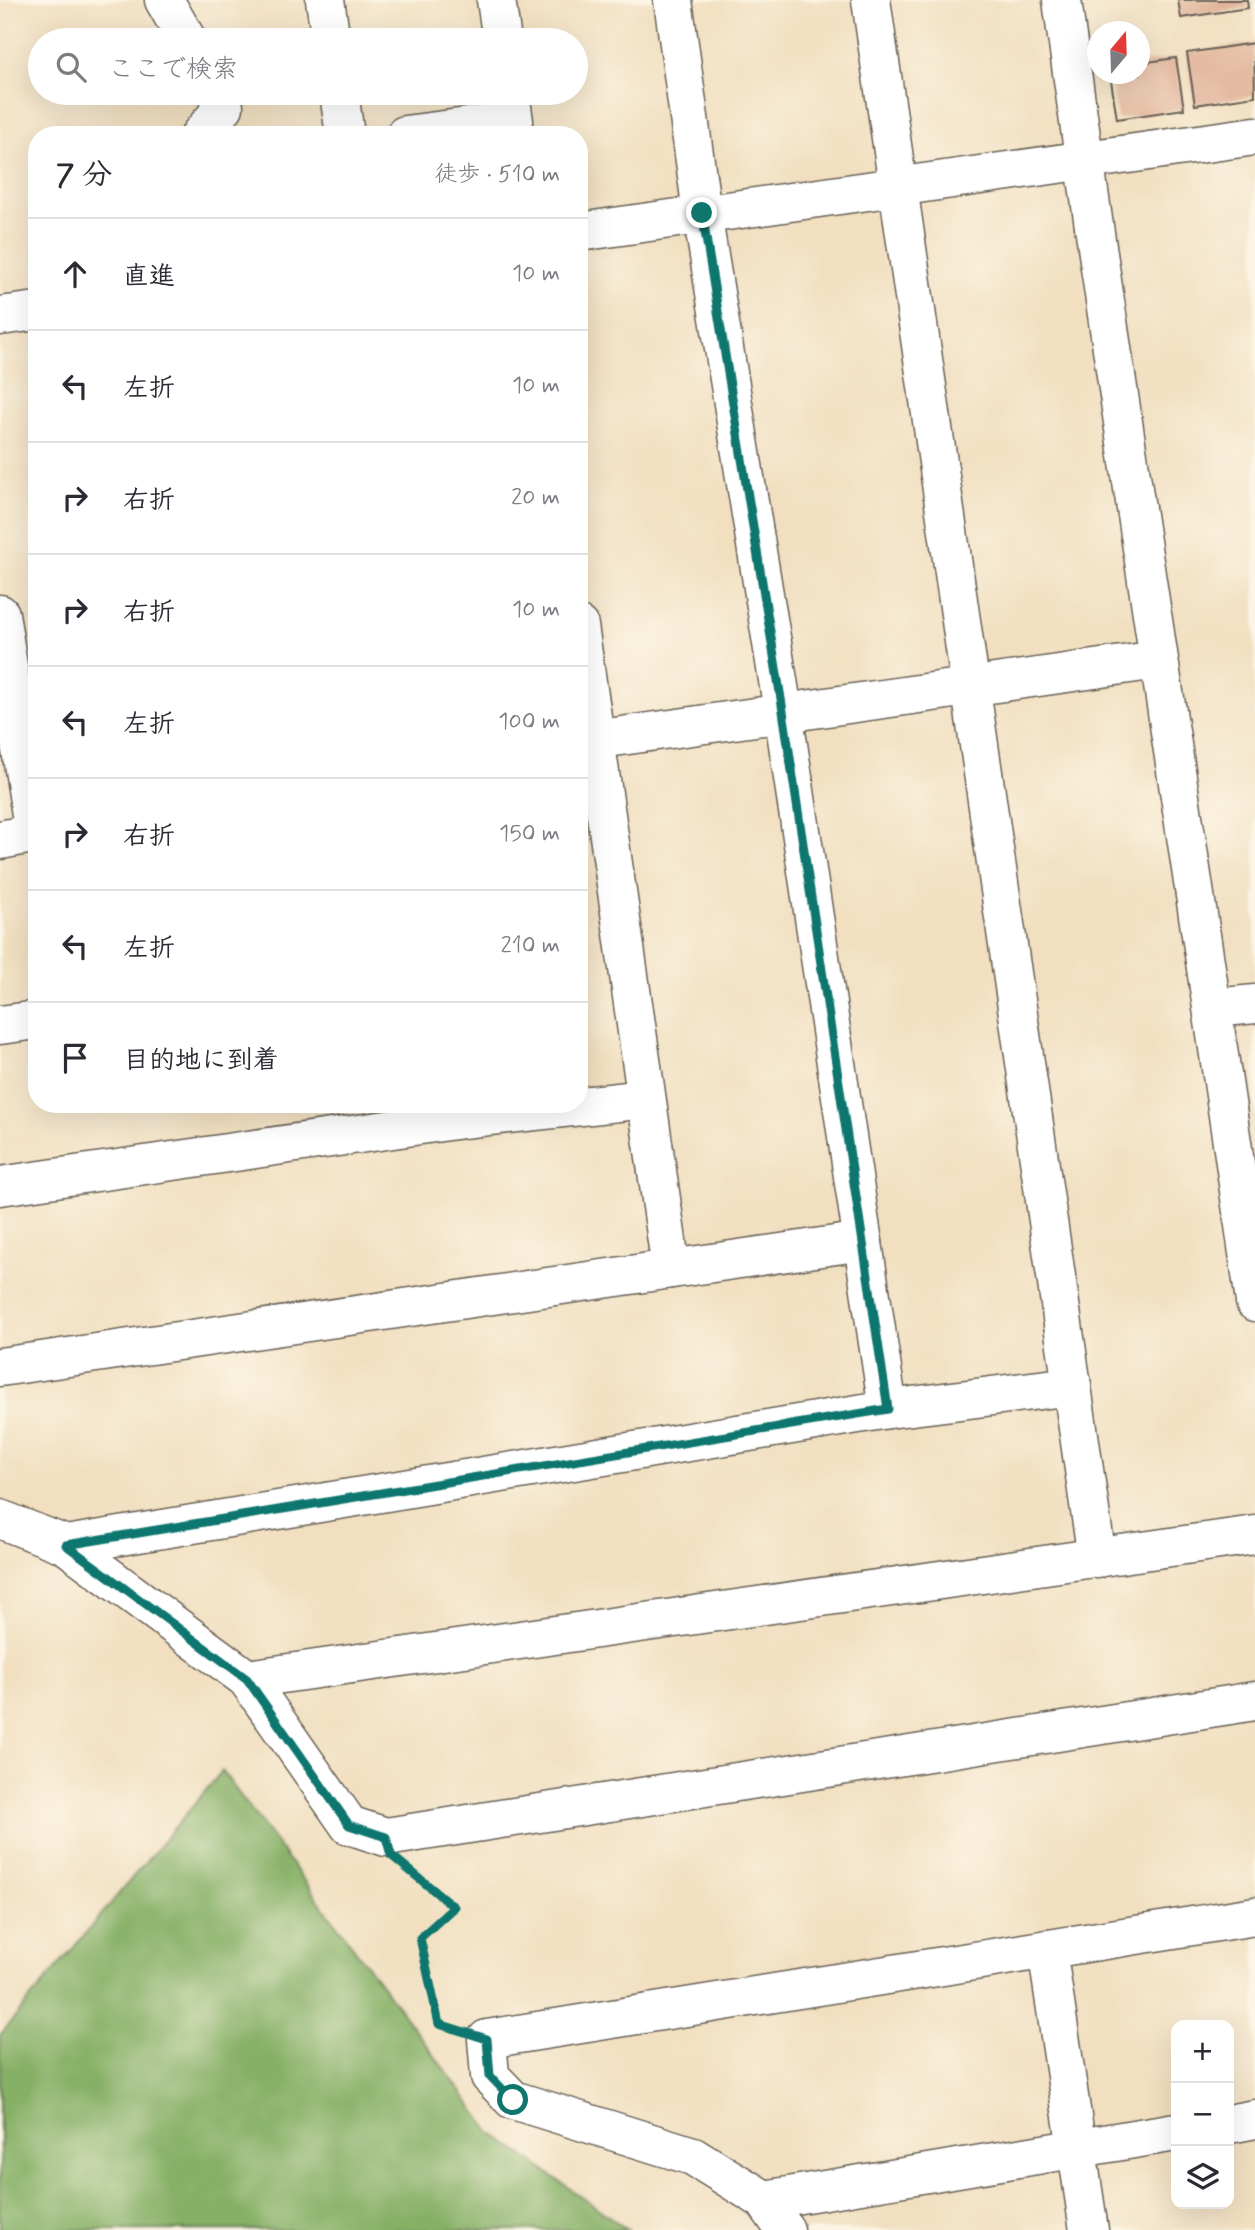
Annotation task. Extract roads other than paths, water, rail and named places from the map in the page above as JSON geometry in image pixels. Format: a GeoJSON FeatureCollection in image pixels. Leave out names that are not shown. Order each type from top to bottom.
{"type":"FeatureCollection","features":[{"type":"Feature","properties":{"kind":"street"},"geometry":{"type":"LineString","coordinates":[[164,0],[180,28]]}},
{"type":"Feature","properties":{"kind":"street"},"geometry":{"type":"LineString","coordinates":[[326,0],[330,28]]}},
{"type":"Feature","properties":{"kind":"street"},"geometry":{"type":"LineString","coordinates":[[496,0],[500,28]]}},
{"type":"Feature","properties":{"kind":"street"},"geometry":{"type":"LineString","coordinates":[[673,0],[702,213],[783,711],[888,1409]]}},
{"type":"Feature","properties":{"kind":"street"},"geometry":{"type":"LineString","coordinates":[[872,0],[1097,1559]]}},
{"type":"Feature","properties":{"kind":"street"},"geometry":{"type":"LineString","coordinates":[[1062,0],[1158,660],[1214,1008],[1255,1302]]}},
{"type":"Feature","properties":{"kind":"street"},"geometry":{"type":"LineString","coordinates":[[208,126],[223,105]]}},
{"type":"Feature","properties":{"kind":"street"},"geometry":{"type":"LineString","coordinates":[[341,105],[344,126]]}},
{"type":"Feature","properties":{"kind":"street"},"geometry":{"type":"LineString","coordinates":[[475,126],[514,121],[512,105]]}},
{"type":"Feature","properties":{"kind":"street"},"geometry":{"type":"LineString","coordinates":[[588,231],[1255,136]]}},
{"type":"Feature","properties":{"kind":"street"},"geometry":{"type":"LineString","coordinates":[[0,316],[28,312]]}},
{"type":"Feature","properties":{"kind":"street"},"geometry":{"type":"LineString","coordinates":[[0,614],[24,836]]}},
{"type":"Feature","properties":{"kind":"street"},"geometry":{"type":"LineString","coordinates":[[588,741],[783,711],[1158,660]]}},
{"type":"Feature","properties":{"kind":"street"},"geometry":{"type":"LineString","coordinates":[[588,747],[671,1269]]}},
{"type":"Feature","properties":{"kind":"street"},"geometry":{"type":"LineString","coordinates":[[1214,1008],[1255,1004]]}},
{"type":"Feature","properties":{"kind":"street"},"geometry":{"type":"LineString","coordinates":[[0,1026],[28,1021]]}},
{"type":"Feature","properties":{"kind":"street"},"geometry":{"type":"LineString","coordinates":[[588,1103],[646,1099]]}},
{"type":"Feature","properties":{"kind":"street"},"geometry":{"type":"LineString","coordinates":[[0,1186],[448,1113]]}},
{"type":"Feature","properties":{"kind":"street"},"geometry":{"type":"LineString","coordinates":[[0,1367],[863,1241]]}},
{"type":"Feature","properties":{"kind":"street"},"geometry":{"type":"LineString","coordinates":[[66,1545],[888,1409],[1072,1386]]}},
{"type":"Feature","properties":{"kind":"street"},"geometry":{"type":"LineString","coordinates":[[0,1520],[66,1545],[247,1679],[349,1825],[386,1837],[1255,1701]]}},
{"type":"Feature","properties":{"kind":"street"},"geometry":{"type":"LineString","coordinates":[[247,1679],[1255,1535]]}},
{"type":"Feature","properties":{"kind":"street"},"geometry":{"type":"LineString","coordinates":[[1171,2133],[1078,2148],[775,2215],[693,2156],[513,2100],[490,2076],[487,2039],[1255,1916]]}},
{"type":"Feature","properties":{"kind":"street"},"geometry":{"type":"LineString","coordinates":[[1047,1950],[1089,2230]]}},
{"type":"Feature","properties":{"kind":"street"},"geometry":{"type":"LineString","coordinates":[[1234,2123],[1255,2119]]}}]}
